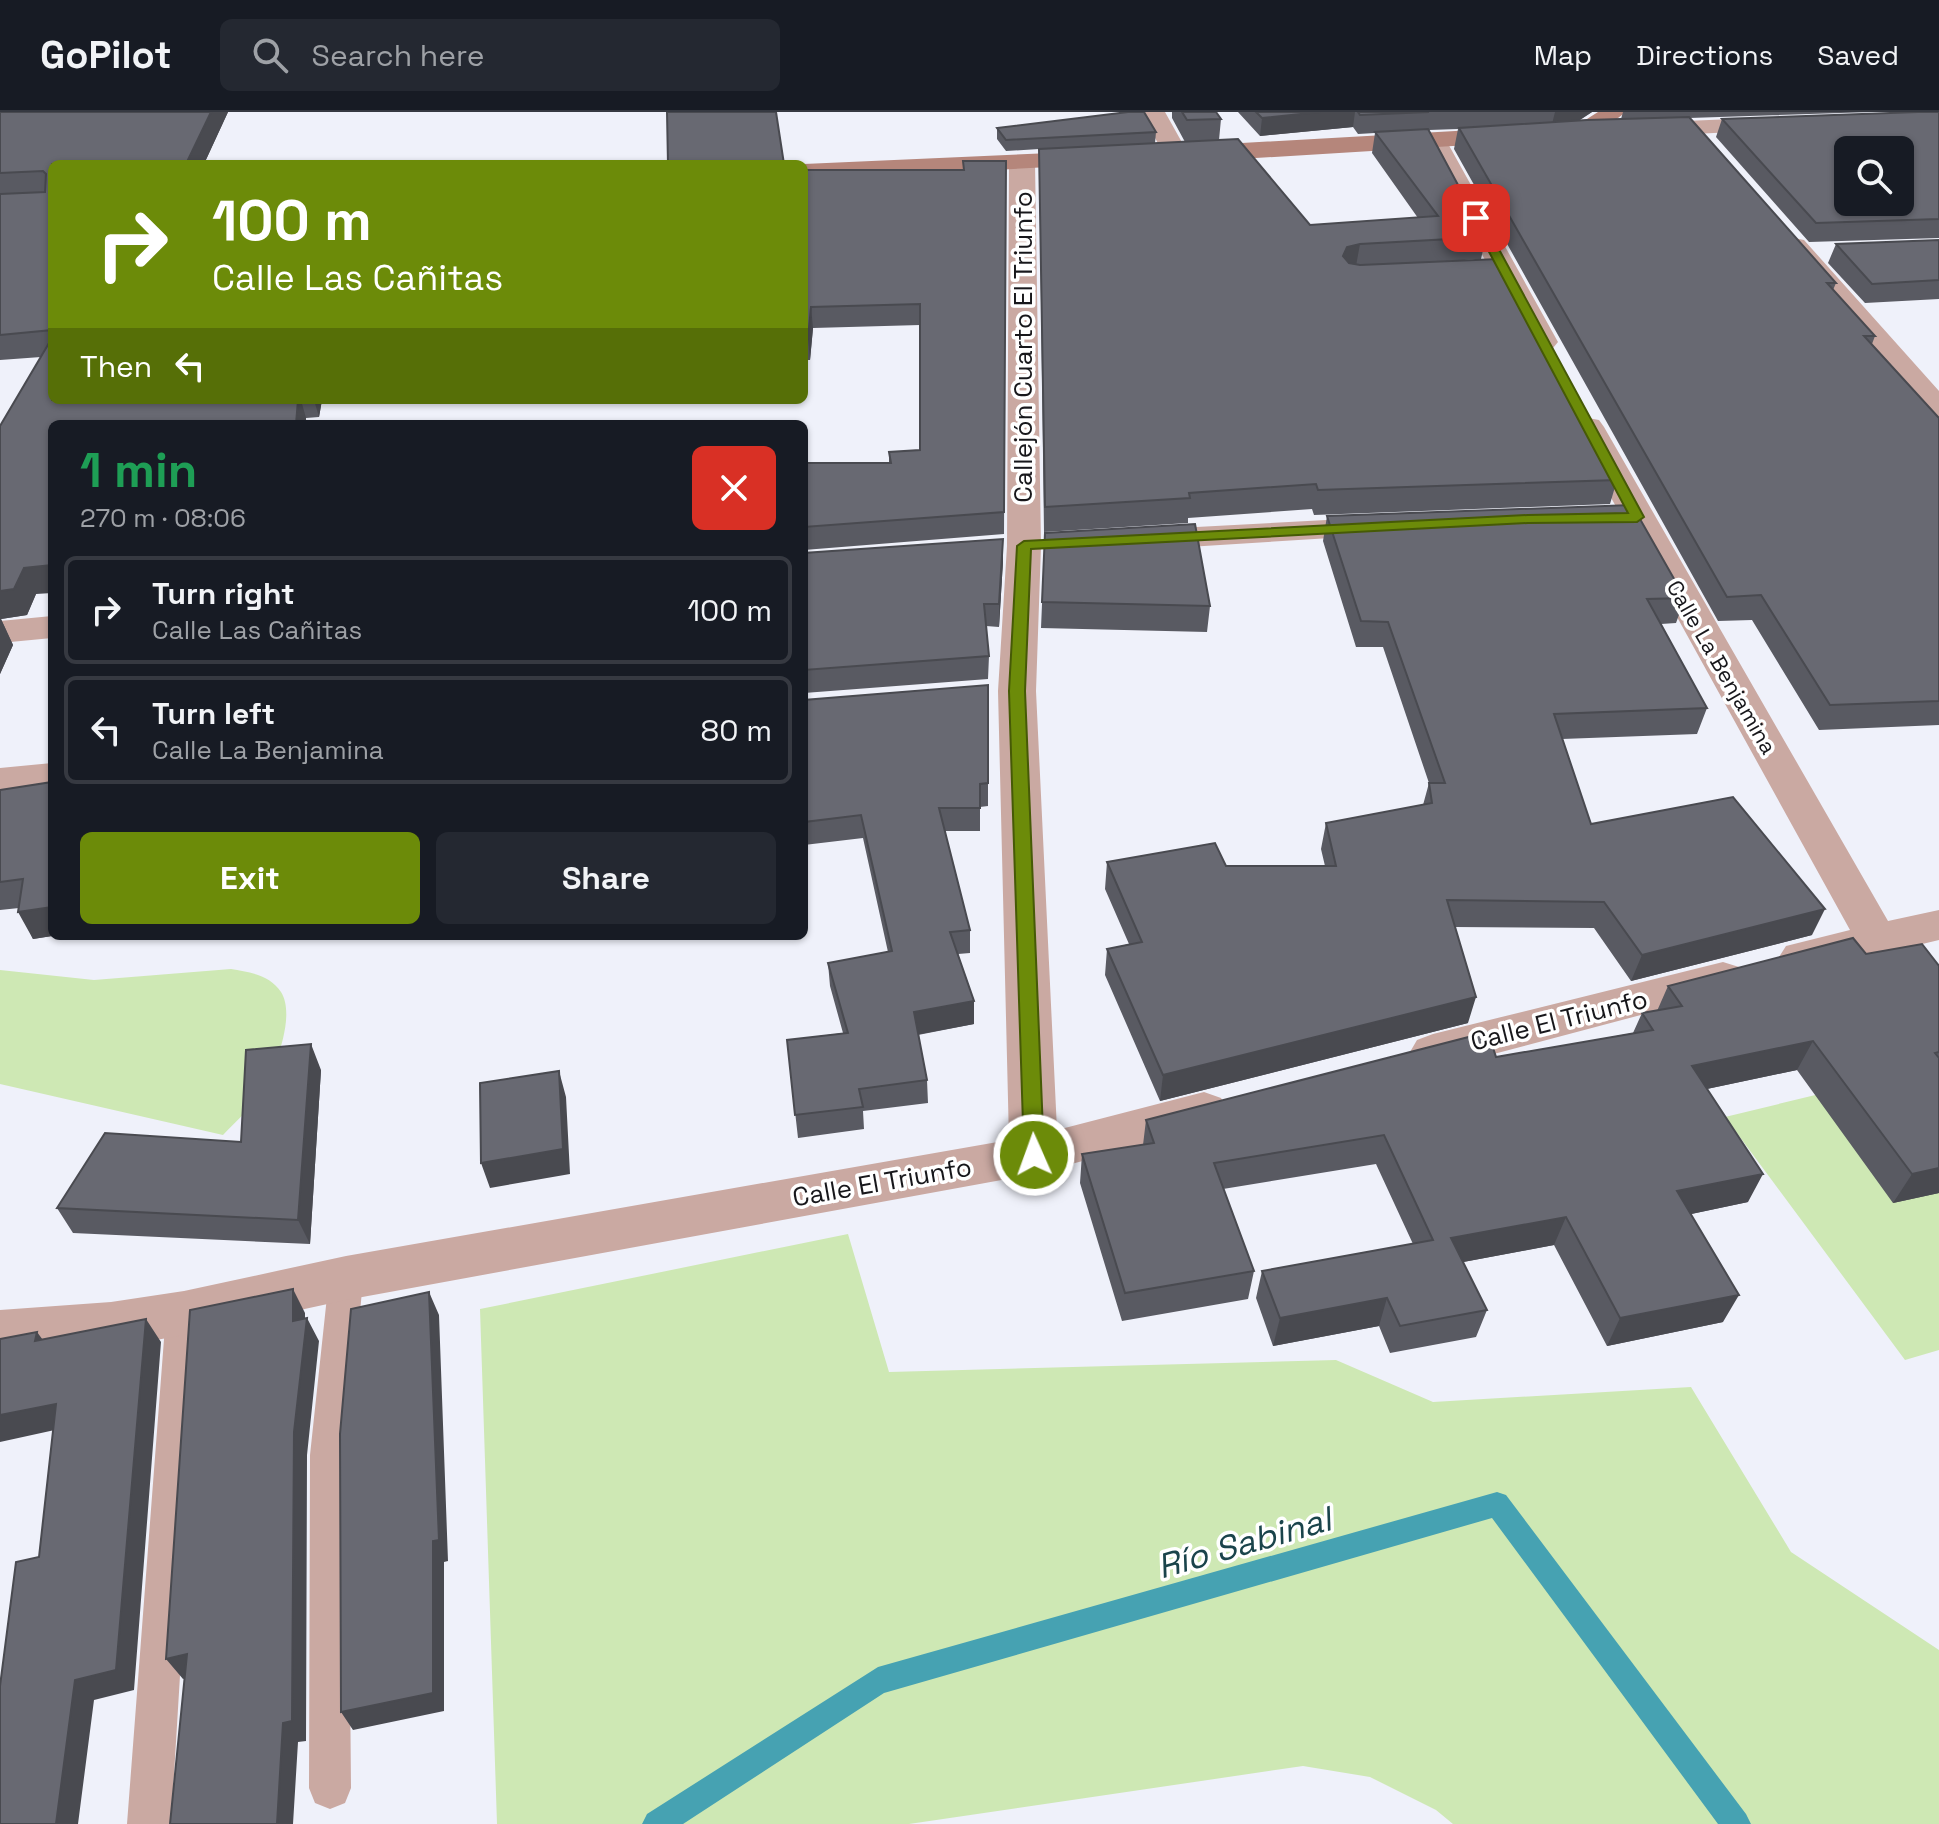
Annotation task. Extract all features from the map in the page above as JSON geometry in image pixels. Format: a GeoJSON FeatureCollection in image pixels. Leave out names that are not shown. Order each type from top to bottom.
{"type":"FeatureCollection","features":[{"type":"Feature","properties":{"kind":"street"},"geometry":{"type":"LineString","coordinates":[[1153,112],[1176,155]]}},
{"type":"Feature","properties":{"kind":"street"},"geometry":{"type":"LineString","coordinates":[[1585,131],[1614,112]]}},
{"type":"Feature","properties":{"kind":"street"},"geometry":{"type":"LineString","coordinates":[[1145,156],[1585,131],[1799,123]]}},
{"type":"Feature","properties":{"kind":"street"},"geometry":{"type":"LineString","coordinates":[[1690,127],[1710,150]]}},
{"type":"Feature","properties":{"kind":"street","name":"Calle La Benjamina"},"geometry":{"type":"LineString","coordinates":[[1434,140],[1489,271],[1563,380],[1621,518],[1876,938]]}},
{"type":"Feature","properties":{"kind":"street"},"geometry":{"type":"LineString","coordinates":[[808,172],[1114,158]]}},
{"type":"Feature","properties":{"kind":"street","name":"Callejón Cuarto El Triunfo"},"geometry":{"type":"LineString","coordinates":[[1022,163],[1024,546],[1002,692],[1034,1155]]}},
{"type":"Feature","properties":{"kind":"street"},"geometry":{"type":"LineString","coordinates":[[1780,230],[1939,410]]}},
{"type":"Feature","properties":{"kind":"street"},"geometry":{"type":"LineString","coordinates":[[1801,253],[1831,252]]}},
{"type":"Feature","properties":{"kind":"street"},"geometry":{"type":"LineString","coordinates":[[1103,541],[1418,525]]}},
{"type":"Feature","properties":{"kind":"street"},"geometry":{"type":"LineString","coordinates":[[0,632],[48,627]]}},
{"type":"Feature","properties":{"kind":"street"},"geometry":{"type":"LineString","coordinates":[[0,781],[48,776]]}},
{"type":"Feature","properties":{"kind":"street","name":"Calle El Triunfo"},"geometry":{"type":"LineString","coordinates":[[1386,1064],[1876,938],[1939,925]]}},
{"type":"Feature","properties":{"kind":"street","name":"Calle El Triunfo"},"geometry":{"type":"LineString","coordinates":[[0,1333],[111,1325],[184,1313],[346,1278],[1034,1155],[1248,1100]]}},
{"type":"Feature","properties":{"kind":"lane"},"geometry":{"type":"LineString","coordinates":[[330,1788],[329,1455],[346,1278]]}},
{"type":"Feature","properties":{"kind":"lane"},"geometry":{"type":"LineString","coordinates":[[149,1824],[184,1313]]}},
{"type":"Feature","properties":{"kind":"green space"},"geometry":{"type":"Polygon","coordinates":[[[231,969],[259,975],[276,986],[285,1003],[286,1016],[281,1046],[263,1088],[223,1135],[0,1084],[0,970],[94,980],[231,969]]]}},
{"type":"Feature","properties":{"kind":"green space"},"geometry":{"type":"Polygon","coordinates":[[[1832,1091],[1939,1153],[1939,1350],[1905,1360],[1725,1117],[1832,1091]]]}},
{"type":"Feature","properties":{"kind":"green space"},"geometry":{"type":"Polygon","coordinates":[[[848,1234],[889,1372],[1336,1360],[1433,1402],[1691,1387],[1791,1552],[1939,1650],[1939,1824],[1453,1824],[1436,1810],[1370,1777],[1303,1766],[909,1824],[497,1824],[480,1309],[848,1234]]]}},
{"type":"Feature","properties":{"kind":"building"},"geometry":{"type":"Polygon","coordinates":[[[0,112],[211,112],[188,160],[48,160],[48,330],[0,335],[0,194],[45,192],[46,174],[43,171],[0,173],[0,112]]]}},
{"type":"Feature","properties":{"kind":"building"},"geometry":{"type":"Polygon","coordinates":[[[667,112],[776,112],[783,160],[668,160],[667,112]]]}},
{"type":"Feature","properties":{"kind":"building"},"geometry":{"type":"Polygon","coordinates":[[[1144,112],[1156,132],[1006,140],[997,128],[1144,112]]]}},
{"type":"Feature","properties":{"kind":"building"},"geometry":{"type":"Polygon","coordinates":[[[1182,112],[1216,112],[1221,119],[1187,120],[1182,112]]]}},
{"type":"Feature","properties":{"kind":"building"},"geometry":{"type":"Polygon","coordinates":[[[1256,112],[1320,112],[1262,118],[1256,112]]]}},
{"type":"Feature","properties":{"kind":"building"},"geometry":{"type":"Polygon","coordinates":[[[1358,112],[1429,112],[1360,115],[1358,112]]]}},
{"type":"Feature","properties":{"kind":"building"},"geometry":{"type":"Polygon","coordinates":[[[1939,112],[1939,219],[1816,223],[1722,119],[1939,112]]]}},
{"type":"Feature","properties":{"kind":"building"},"geometry":{"type":"Polygon","coordinates":[[[1689,117],[1836,283],[1827,283],[1875,336],[1864,336],[1939,418],[1939,701],[1830,705],[1761,595],[1727,597],[1459,128],[1689,117]]]}},
{"type":"Feature","properties":{"kind":"building"},"geometry":{"type":"Polygon","coordinates":[[[1428,129],[1486,237],[1360,244],[1347,247],[1343,256],[1349,263],[1360,265],[1498,259],[1617,480],[1318,490],[1316,484],[1189,493],[1190,498],[1045,507],[1039,149],[1238,139],[1310,225],[1438,216],[1375,132],[1428,129]]]}},
{"type":"Feature","properties":{"kind":"building"},"geometry":{"type":"Polygon","coordinates":[[[963,161],[1006,161],[1004,512],[808,527],[808,463],[891,463],[889,452],[920,450],[920,304],[811,307],[808,339],[808,170],[964,170],[963,161]]]}},
{"type":"Feature","properties":{"kind":"building"},"geometry":{"type":"Polygon","coordinates":[[[1939,240],[1939,280],[1872,284],[1836,244],[1939,240]]]}},
{"type":"Feature","properties":{"kind":"building"},"geometry":{"type":"Polygon","coordinates":[[[48,345],[48,404],[298,404],[296,420],[48,420],[48,565],[24,568],[14,589],[0,591],[0,426],[48,345]]]}},
{"type":"Feature","properties":{"kind":"building"},"geometry":{"type":"Polygon","coordinates":[[[1632,505],[1685,598],[1647,599],[1707,708],[1554,714],[1591,824],[1733,797],[1825,909],[1642,955],[1604,902],[1447,900],[1476,997],[1163,1075],[1107,949],[1142,942],[1107,862],[1215,843],[1226,866],[1336,866],[1326,823],[1432,803],[1429,783],[1445,783],[1388,622],[1361,621],[1327,516],[1632,505]]]}},
{"type":"Feature","properties":{"kind":"building"},"geometry":{"type":"Polygon","coordinates":[[[1195,524],[1210,606],[1042,602],[1045,533],[1195,524]]]}},
{"type":"Feature","properties":{"kind":"building"},"geometry":{"type":"Polygon","coordinates":[[[1003,539],[999,604],[984,604],[989,656],[808,670],[808,553],[1003,539]]]}},
{"type":"Feature","properties":{"kind":"building"},"geometry":{"type":"Polygon","coordinates":[[[988,685],[988,783],[980,784],[980,808],[939,808],[970,930],[950,932],[974,1001],[914,1012],[927,1080],[859,1089],[863,1107],[795,1115],[787,1040],[848,1033],[828,963],[892,951],[861,815],[808,822],[808,700],[988,685]]]}},
{"type":"Feature","properties":{"kind":"building"},"geometry":{"type":"Polygon","coordinates":[[[48,783],[48,908],[18,912],[23,879],[0,882],[0,790],[48,783]]]}},
{"type":"Feature","properties":{"kind":"building"},"geometry":{"type":"Polygon","coordinates":[[[1853,938],[1866,954],[1922,944],[1939,966],[1939,1052],[1935,1053],[1939,1058],[1939,1168],[1912,1174],[1813,1041],[1692,1066],[1763,1174],[1677,1191],[1739,1295],[1620,1318],[1566,1217],[1451,1238],[1487,1310],[1400,1326],[1387,1298],[1280,1318],[1262,1271],[1433,1240],[1384,1135],[1214,1163],[1254,1271],[1125,1293],[1082,1154],[1154,1143],[1146,1120],[1488,1032],[1496,1057],[1653,1030],[1642,1013],[1682,1006],[1668,986],[1853,938]]]}},
{"type":"Feature","properties":{"kind":"building"},"geometry":{"type":"Polygon","coordinates":[[[311,1044],[298,1220],[57,1208],[105,1133],[241,1142],[246,1050],[311,1044]]]}},
{"type":"Feature","properties":{"kind":"building"},"geometry":{"type":"Polygon","coordinates":[[[559,1071],[563,1149],[481,1163],[480,1083],[559,1071]]]}},
{"type":"Feature","properties":{"kind":"building"},"geometry":{"type":"Polygon","coordinates":[[[293,1289],[293,1321],[307,1318],[294,1432],[292,1721],[283,1723],[277,1824],[170,1824],[187,1654],[166,1659],[190,1310],[293,1289]]]}},
{"type":"Feature","properties":{"kind":"building"},"geometry":{"type":"Polygon","coordinates":[[[429,1292],[439,1540],[433,1541],[433,1693],[341,1712],[340,1434],[351,1309],[429,1292]]]}},
{"type":"Feature","properties":{"kind":"building"},"geometry":{"type":"Polygon","coordinates":[[[146,1319],[116,1670],[75,1680],[56,1824],[0,1824],[0,1686],[16,1562],[39,1557],[56,1404],[0,1415],[0,1339],[37,1332],[35,1341],[146,1319]]]}},
{"type":"Feature","properties":{"kind":"waterway","name":"Río Sabinal"},"geometry":{"type":"LineString","coordinates":[[657,1824],[878,1681],[1497,1504],[1736,1824]]}},
{"type":"Feature","properties":{"kind":"route"},"geometry":{"type":"LineString","coordinates":[[1034,1155],[1017,691],[1024,546],[1528,519],[1637,517],[1476,218]]}}]}
